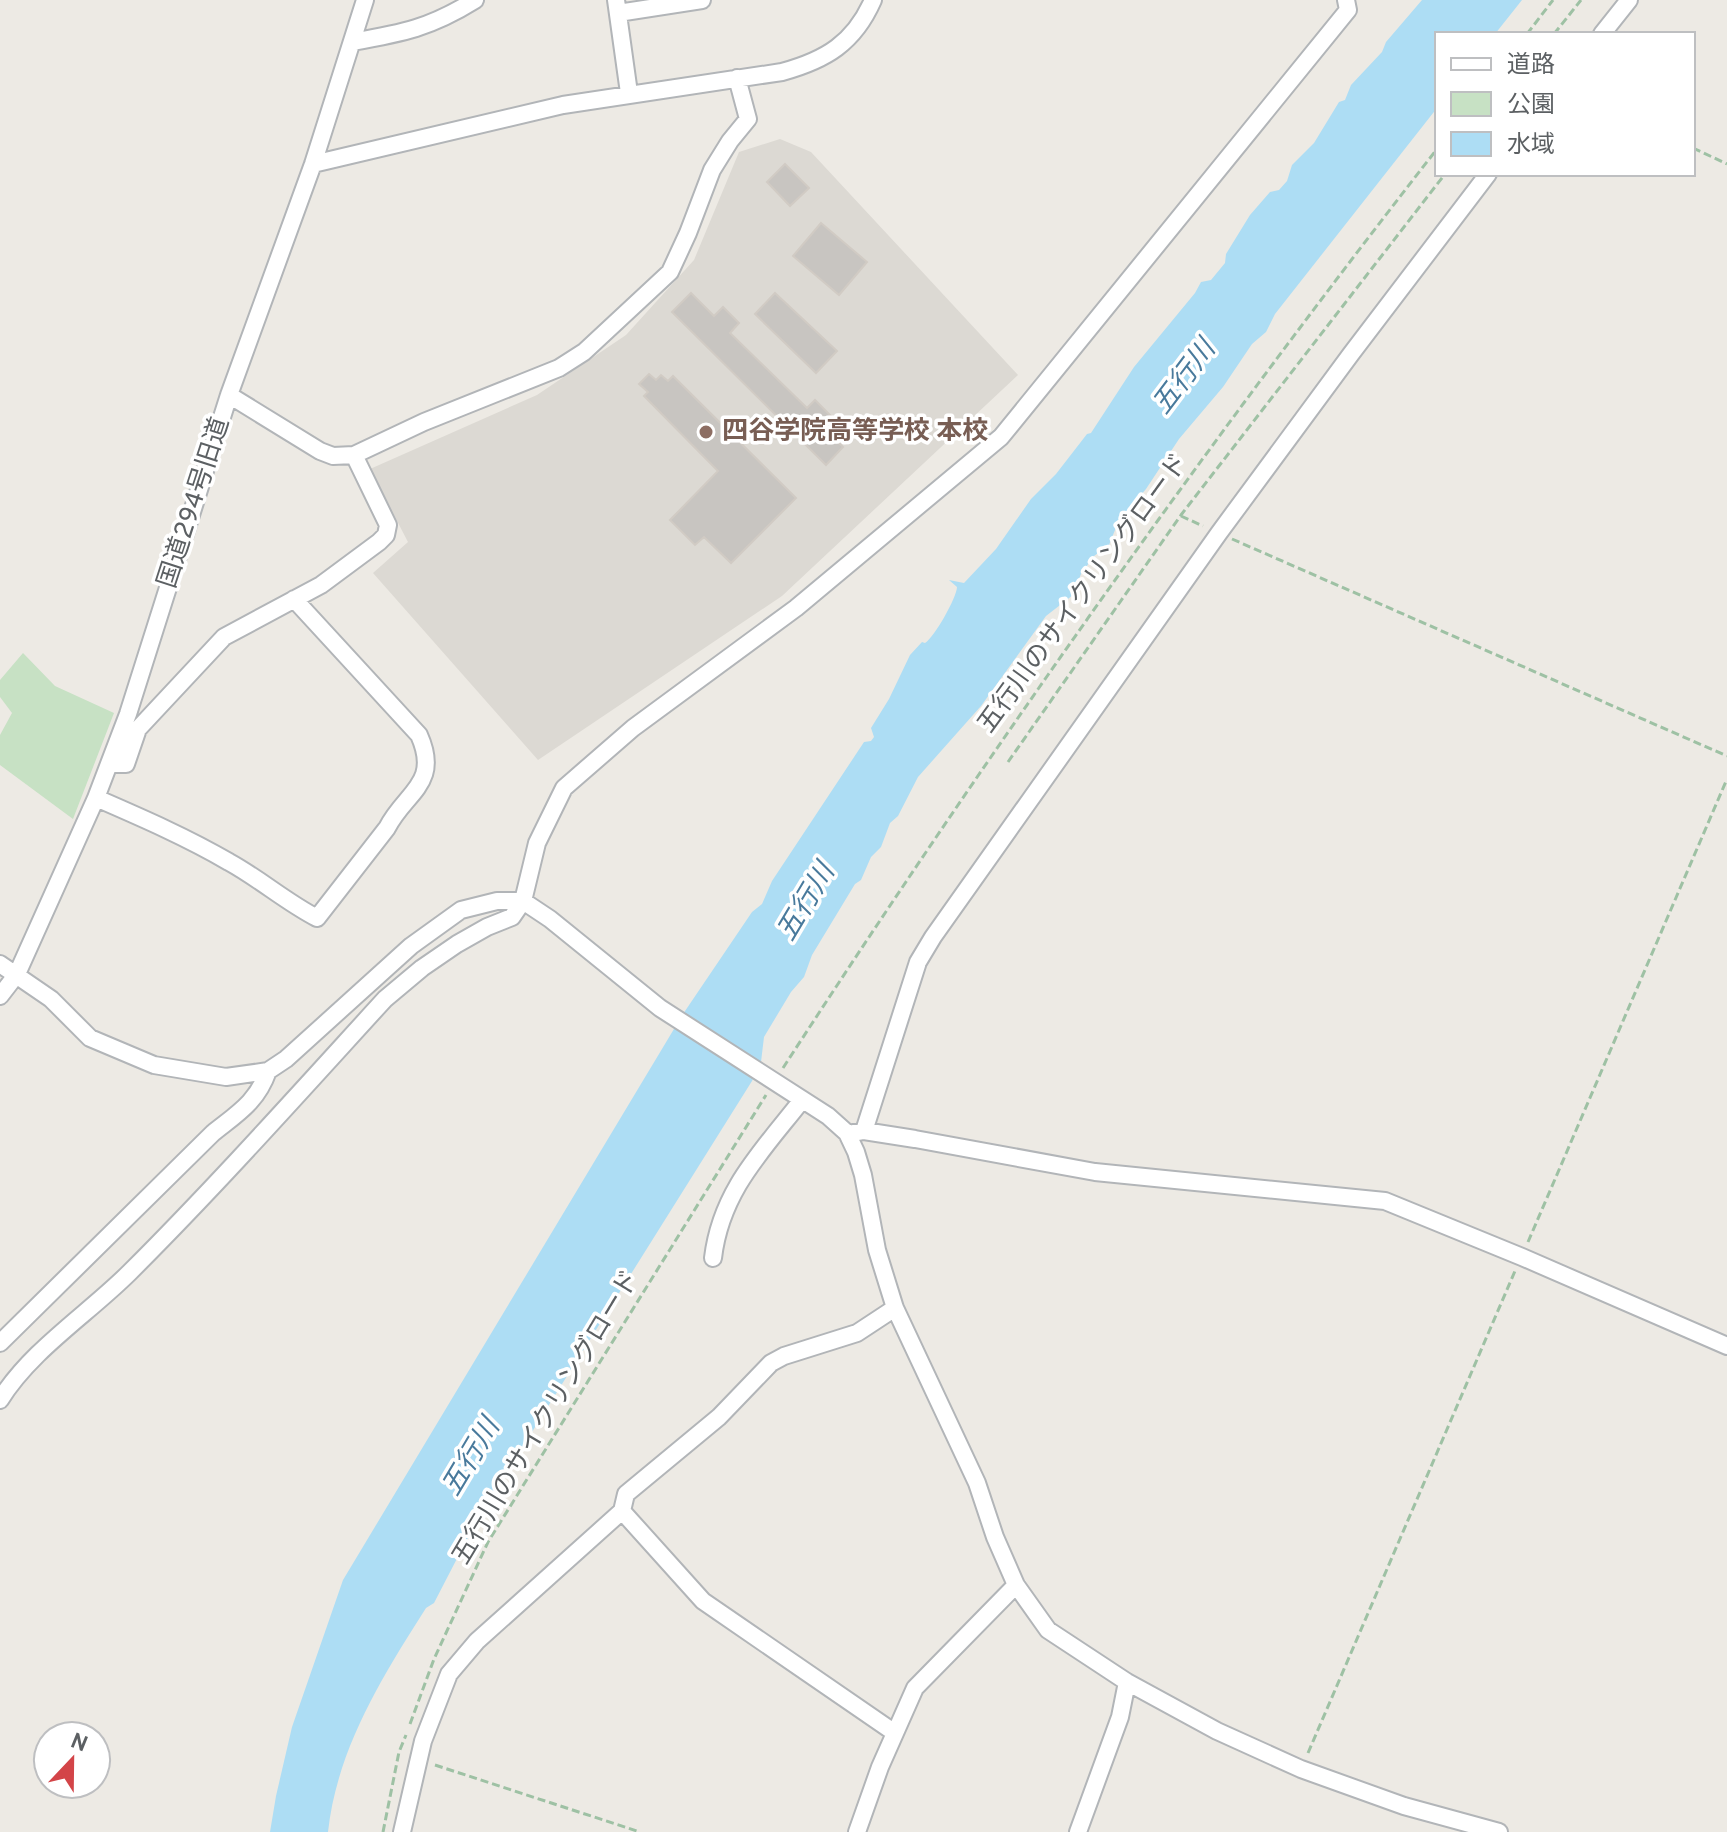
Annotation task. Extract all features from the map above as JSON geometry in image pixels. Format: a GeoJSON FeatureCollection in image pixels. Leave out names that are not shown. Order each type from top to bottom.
{"type":"FeatureCollection","features":[{"type":"Feature","properties":{"kind":"street","name":"国道294号旧道"},"geometry":{"type":"LineString","coordinates":[[0,996],[17,974],[110,764],[229,395],[313,164],[365,0]]}},
{"type":"Feature","properties":{"kind":"street"},"geometry":{"type":"LineString","coordinates":[[352,42],[409,32],[448,17],[475,0]]}},
{"type":"Feature","properties":{"kind":"street"},"geometry":{"type":"LineString","coordinates":[[629,93],[617,7],[702,0]]}},
{"type":"Feature","properties":{"kind":"street"},"geometry":{"type":"LineString","coordinates":[[313,164],[563,105],[782,72],[828,56],[859,26],[873,0]]}},
{"type":"Feature","properties":{"kind":"street"},"geometry":{"type":"LineString","coordinates":[[0,1400],[23,1368],[120,1282],[167,1235],[385,999],[457,944],[512,917],[523,901],[537,843],[564,788],[633,728],[796,608],[1001,437],[1348,10],[1346,0]]}},
{"type":"Feature","properties":{"kind":"street"},"geometry":{"type":"LineString","coordinates":[[1604,32],[1629,0]]}},
{"type":"Feature","properties":{"kind":"street"},"geometry":{"type":"LineString","coordinates":[[229,395],[320,451],[333,456],[354,455],[424,422],[559,368],[584,352],[670,272],[712,170],[748,119],[737,78]]}},
{"type":"Feature","properties":{"kind":"street"},"geometry":{"type":"LineString","coordinates":[[1486,176],[1219,533],[933,937],[918,962],[856,1132],[877,1250],[895,1308],[977,1483],[995,1537],[1016,1585],[1048,1630],[1127,1682],[1217,1731],[1301,1769],[1418,1811],[1499,1832]]}},
{"type":"Feature","properties":{"kind":"street"},"geometry":{"type":"LineString","coordinates":[[110,764],[126,764],[138,729],[224,637],[321,585],[379,542],[388,530],[354,455]]}},
{"type":"Feature","properties":{"kind":"street"},"geometry":{"type":"LineString","coordinates":[[96,798],[164,827],[229,862],[292,905],[317,918],[392,818],[419,789],[426,766],[425,751],[419,735],[294,599]]}},
{"type":"Feature","properties":{"kind":"street"},"geometry":{"type":"LineString","coordinates":[[0,964],[51,999],[90,1038],[154,1065],[226,1077],[268,1071],[286,1059],[411,946],[461,910],[497,901],[523,901],[550,919],[660,1008],[856,1132],[1095,1172],[1385,1201],[1727,1346]]}},
{"type":"Feature","properties":{"kind":"street"},"geometry":{"type":"LineString","coordinates":[[0,1343],[213,1133],[246,1107],[261,1090],[268,1071]]}},
{"type":"Feature","properties":{"kind":"street"},"geometry":{"type":"LineString","coordinates":[[713,1258],[716,1229],[736,1184],[802,1100]]}},
{"type":"Feature","properties":{"kind":"street"},"geometry":{"type":"LineString","coordinates":[[402,1832],[418,1760],[443,1686],[463,1655],[622,1511],[626,1494],[719,1417],[771,1363],[857,1333],[895,1308]]}},
{"type":"Feature","properties":{"kind":"street"},"geometry":{"type":"LineString","coordinates":[[622,1511],[703,1601],[895,1733]]}},
{"type":"Feature","properties":{"kind":"street"},"geometry":{"type":"LineString","coordinates":[[857,1832],[915,1688],[1016,1585]]}},
{"type":"Feature","properties":{"kind":"street"},"geometry":{"type":"LineString","coordinates":[[1078,1832],[1120,1717],[1127,1682]]}},
{"type":"Feature","properties":{"kind":"path"},"geometry":{"type":"LineString","coordinates":[[1529,32],[1553,0]]}},
{"type":"Feature","properties":{"kind":"path"},"geometry":{"type":"LineString","coordinates":[[1556,32],[1581,0]]}},
{"type":"Feature","properties":{"kind":"path"},"geometry":{"type":"LineString","coordinates":[[1695,149],[1727,164]]}},
{"type":"Feature","properties":{"kind":"path","name":"五行川のサイクリングロード"},"geometry":{"type":"LineString","coordinates":[[383,1832],[399,1752],[434,1659],[488,1542],[773,1080],[1042,681],[1166,508],[1435,152]]}},
{"type":"Feature","properties":{"kind":"path"},"geometry":{"type":"LineString","coordinates":[[1008,762],[1181,515],[1443,176]]}},
{"type":"Feature","properties":{"kind":"path"},"geometry":{"type":"LineString","coordinates":[[1181,515],[1727,756]]}},
{"type":"Feature","properties":{"kind":"path"},"geometry":{"type":"LineString","coordinates":[[1301,1769],[1727,779]]}},
{"type":"Feature","properties":{"kind":"path"},"geometry":{"type":"LineString","coordinates":[[418,1760],[640,1832]]}},
{"type":"Feature","properties":{"kind":"shaded area","name":"四谷学院高等学校 本校"},"geometry":{"type":"Polygon","coordinates":[[[780,139],[811,152],[1018,375],[782,596],[538,760],[373,573],[408,542],[370,469],[537,395],[626,335],[694,260],[739,152],[780,139]]]}},
{"type":"Feature","properties":{"kind":"green space"},"geometry":{"type":"Polygon","coordinates":[[[23,653],[55,686],[114,713],[73,819],[0,765],[0,735],[12,713],[0,697],[0,680],[23,653]]]}},
{"type":"Feature","properties":{"kind":"water","name":"五行川"},"geometry":{"type":"Polygon","coordinates":[[[1422,0],[1522,0],[1497,32],[1435,32],[1435,111],[1275,314],[1266,332],[1252,344],[1223,387],[1179,439],[1146,489],[1119,520],[1109,545],[1094,556],[1081,574],[1073,595],[1046,616],[981,706],[918,777],[898,816],[890,823],[881,847],[871,857],[861,880],[855,884],[812,955],[804,977],[791,992],[764,1037],[761,1062],[752,1081],[478,1518],[434,1603],[426,1608],[393,1660],[351,1743],[333,1801],[328,1832],[270,1832],[292,1727],[343,1580],[683,1014],[752,912],[762,904],[772,881],[864,742],[874,737],[871,728],[910,655],[922,642],[929,640],[949,608],[957,587],[949,580],[964,583],[996,549],[1031,499],[1091,433],[1134,367],[1201,282],[1211,280],[1225,263],[1226,254],[1250,215],[1270,192],[1279,190],[1287,181],[1292,165],[1314,143],[1339,102],[1345,100],[1351,85],[1382,52],[1386,42],[1422,0]]]}},
{"type":"Feature","properties":{"kind":"building"},"geometry":{"type":"Polygon","coordinates":[[[785,164],[809,188],[790,206],[767,182],[785,164]]]}},
{"type":"Feature","properties":{"kind":"building"},"geometry":{"type":"Polygon","coordinates":[[[821,223],[867,262],[839,295],[793,256],[821,223]]]}},
{"type":"Feature","properties":{"kind":"building"},"geometry":{"type":"Polygon","coordinates":[[[691,293],[714,316],[723,307],[739,323],[730,333],[807,408],[815,400],[831,416],[822,426],[843,447],[826,465],[672,312],[691,293]]]}},
{"type":"Feature","properties":{"kind":"building"},"geometry":{"type":"Polygon","coordinates":[[[775,293],[837,351],[816,373],[755,314],[775,293]]]}},
{"type":"Feature","properties":{"kind":"building"},"geometry":{"type":"Polygon","coordinates":[[[649,374],[656,380],[661,375],[668,381],[673,376],[796,498],[731,563],[704,537],[695,545],[670,520],[718,471],[644,396],[648,392],[639,384],[649,374]]]}},
{"type":"Feature","properties":{"kind":"place","name":"四谷学院高等学校 本校"},"geometry":{"type":"Point","coordinates":[706,432]}}]}
